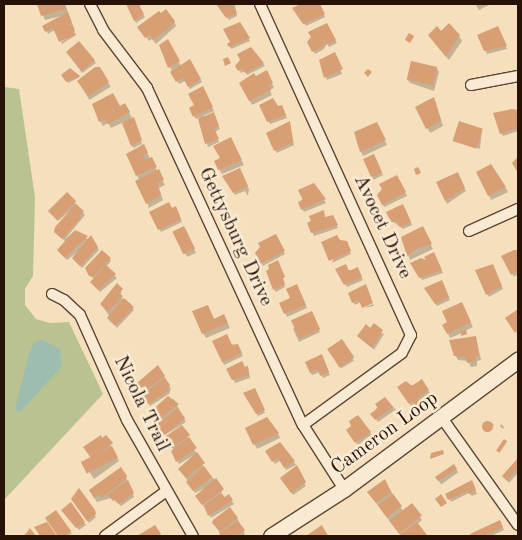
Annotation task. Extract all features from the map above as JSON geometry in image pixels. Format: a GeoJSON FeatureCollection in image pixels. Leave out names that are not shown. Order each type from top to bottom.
{"type":"FeatureCollection","features":[{"type":"Feature","properties":{"kind":"street","name":"Gettysburg Drive"},"geometry":{"type":"LineString","coordinates":[[90,4],[104,30],[153,101],[303,425],[344,489]]}},
{"type":"Feature","properties":{"kind":"street","name":"Avocet Drive"},"geometry":{"type":"LineString","coordinates":[[260,4],[411,335],[402,353],[303,425]]}},
{"type":"Feature","properties":{"kind":"street"},"geometry":{"type":"LineString","coordinates":[[471,84],[518,76]]}},
{"type":"Feature","properties":{"kind":"street"},"geometry":{"type":"LineString","coordinates":[[469,231],[518,209]]}},
{"type":"Feature","properties":{"kind":"street","name":"Nicola Trail"},"geometry":{"type":"LineString","coordinates":[[52,294],[72,306],[80,315],[165,492],[192,536]]}},
{"type":"Feature","properties":{"kind":"street","name":"Cameron Loop"},"geometry":{"type":"LineString","coordinates":[[271,536],[344,489],[518,360]]}},
{"type":"Feature","properties":{"kind":"street"},"geometry":{"type":"LineString","coordinates":[[442,418],[518,525]]}},
{"type":"Feature","properties":{"kind":"street"},"geometry":{"type":"LineString","coordinates":[[105,536],[165,492]]}},
{"type":"Feature","properties":{"kind":"green space"},"geometry":{"type":"Polygon","coordinates":[[[4,87],[19,89],[35,197],[33,276],[25,289],[25,305],[36,319],[50,323],[69,322],[103,394],[4,500],[4,87]]]}},
{"type":"Feature","properties":{"kind":"shaded area"},"geometry":{"type":"Polygon","coordinates":[[[42,340],[60,349],[62,366],[20,412],[15,409],[30,350],[34,343],[42,340]]]}},
{"type":"Feature","properties":{"kind":"building"},"geometry":{"type":"Polygon","coordinates":[[[37,4],[65,4],[66,9],[41,16],[37,4]]]}},
{"type":"Feature","properties":{"kind":"building"},"geometry":{"type":"Polygon","coordinates":[[[126,4],[141,4],[139,5],[144,14],[134,21],[126,4]]]}},
{"type":"Feature","properties":{"kind":"building"},"geometry":{"type":"Polygon","coordinates":[[[216,4],[232,4],[237,13],[226,18],[216,4]]]}},
{"type":"Feature","properties":{"kind":"building"},"geometry":{"type":"Polygon","coordinates":[[[301,4],[320,4],[325,14],[303,24],[292,8],[301,4]]]}},
{"type":"Feature","properties":{"kind":"building"},"geometry":{"type":"Polygon","coordinates":[[[166,9],[175,21],[153,40],[150,34],[145,38],[137,27],[159,11],[161,13],[166,9]]]}},
{"type":"Feature","properties":{"kind":"building"},"geometry":{"type":"Polygon","coordinates":[[[68,12],[72,23],[67,25],[73,25],[75,35],[59,42],[53,28],[45,32],[42,26],[68,12]]]}},
{"type":"Feature","properties":{"kind":"building"},"geometry":{"type":"Polygon","coordinates":[[[240,22],[250,38],[229,47],[227,44],[230,42],[223,29],[240,22]]]}},
{"type":"Feature","properties":{"kind":"building"},"geometry":{"type":"Polygon","coordinates":[[[327,23],[336,40],[326,45],[325,42],[323,47],[312,52],[307,42],[311,37],[308,32],[327,23]]]}},
{"type":"Feature","properties":{"kind":"building"},"geometry":{"type":"Polygon","coordinates":[[[449,23],[460,35],[446,57],[428,35],[437,26],[441,31],[449,23]]]}},
{"type":"Feature","properties":{"kind":"building"},"geometry":{"type":"Polygon","coordinates":[[[498,26],[507,46],[484,51],[477,35],[498,26]]]}},
{"type":"Feature","properties":{"kind":"building"},"geometry":{"type":"Polygon","coordinates":[[[409,33],[414,36],[410,43],[405,40],[409,33]]]}},
{"type":"Feature","properties":{"kind":"building"},"geometry":{"type":"Polygon","coordinates":[[[168,39],[180,61],[168,68],[159,45],[168,39]]]}},
{"type":"Feature","properties":{"kind":"building"},"geometry":{"type":"Polygon","coordinates":[[[79,41],[95,60],[82,71],[66,52],[79,41]]]}},
{"type":"Feature","properties":{"kind":"building"},"geometry":{"type":"Polygon","coordinates":[[[251,47],[264,63],[245,73],[242,69],[238,71],[235,66],[240,60],[237,54],[251,47]]]}},
{"type":"Feature","properties":{"kind":"building"},"geometry":{"type":"Polygon","coordinates":[[[335,52],[343,69],[324,78],[319,60],[335,52]]]}},
{"type":"Feature","properties":{"kind":"building"},"geometry":{"type":"Polygon","coordinates":[[[228,57],[231,63],[225,66],[223,59],[228,57]]]}},
{"type":"Feature","properties":{"kind":"building"},"geometry":{"type":"Polygon","coordinates":[[[190,59],[201,79],[188,87],[183,78],[176,82],[170,72],[190,59]]]}},
{"type":"Feature","properties":{"kind":"building"},"geometry":{"type":"Polygon","coordinates":[[[411,61],[437,67],[433,86],[407,80],[411,61]]]}},
{"type":"Feature","properties":{"kind":"building"},"geometry":{"type":"Polygon","coordinates":[[[95,67],[100,67],[109,82],[89,96],[77,81],[95,67]]]}},
{"type":"Feature","properties":{"kind":"building"},"geometry":{"type":"Polygon","coordinates":[[[70,68],[80,76],[66,82],[61,75],[70,68]]]}},
{"type":"Feature","properties":{"kind":"building"},"geometry":{"type":"Polygon","coordinates":[[[368,69],[372,72],[368,77],[364,73],[368,69]]]}},
{"type":"Feature","properties":{"kind":"building"},"geometry":{"type":"Polygon","coordinates":[[[267,70],[273,83],[268,85],[271,90],[249,101],[239,83],[254,73],[256,76],[267,70]]]}},
{"type":"Feature","properties":{"kind":"building"},"geometry":{"type":"Polygon","coordinates":[[[203,86],[213,107],[193,117],[189,108],[194,105],[188,94],[203,86]]]}},
{"type":"Feature","properties":{"kind":"building"},"geometry":{"type":"Polygon","coordinates":[[[113,93],[120,106],[125,103],[130,112],[108,124],[105,119],[99,122],[92,104],[113,93]]]}},
{"type":"Feature","properties":{"kind":"building"},"geometry":{"type":"Polygon","coordinates":[[[434,97],[441,121],[426,129],[415,107],[434,97]]]}},
{"type":"Feature","properties":{"kind":"building"},"geometry":{"type":"Polygon","coordinates":[[[273,98],[278,106],[282,105],[286,115],[267,122],[259,105],[273,98]]]}},
{"type":"Feature","properties":{"kind":"building"},"geometry":{"type":"Polygon","coordinates":[[[512,109],[518,110],[518,128],[500,134],[493,113],[512,109]]]}},
{"type":"Feature","properties":{"kind":"building"},"geometry":{"type":"Polygon","coordinates":[[[214,112],[219,126],[214,128],[219,139],[205,144],[198,119],[214,112]]]}},
{"type":"Feature","properties":{"kind":"building"},"geometry":{"type":"Polygon","coordinates":[[[134,117],[142,140],[131,146],[122,123],[134,117]]]}},
{"type":"Feature","properties":{"kind":"building"},"geometry":{"type":"Polygon","coordinates":[[[290,121],[293,142],[274,151],[266,133],[290,121]]]}},
{"type":"Feature","properties":{"kind":"building"},"geometry":{"type":"Polygon","coordinates":[[[459,121],[483,129],[476,149],[453,141],[459,121]]]}},
{"type":"Feature","properties":{"kind":"building"},"geometry":{"type":"Polygon","coordinates":[[[377,122],[386,140],[360,152],[354,132],[377,122]]]}},
{"type":"Feature","properties":{"kind":"building"},"geometry":{"type":"Polygon","coordinates":[[[231,137],[242,160],[218,170],[214,161],[220,158],[213,146],[231,137]]]}},
{"type":"Feature","properties":{"kind":"building"},"geometry":{"type":"Polygon","coordinates":[[[144,144],[148,153],[143,155],[145,160],[152,157],[157,167],[136,176],[126,154],[144,144]]]}},
{"type":"Feature","properties":{"kind":"building"},"geometry":{"type":"Polygon","coordinates":[[[374,154],[382,172],[371,177],[363,159],[374,154]]]}},
{"type":"Feature","properties":{"kind":"building"},"geometry":{"type":"Polygon","coordinates":[[[518,157],[518,173],[512,163],[518,157]]]}},
{"type":"Feature","properties":{"kind":"building"},"geometry":{"type":"Polygon","coordinates":[[[491,164],[506,187],[488,196],[476,172],[491,164]]]}},
{"type":"Feature","properties":{"kind":"building"},"geometry":{"type":"Polygon","coordinates":[[[418,167],[421,173],[416,175],[414,169],[418,167]]]}},
{"type":"Feature","properties":{"kind":"building"},"geometry":{"type":"Polygon","coordinates":[[[240,168],[248,186],[233,193],[222,176],[240,168]]]}},
{"type":"Feature","properties":{"kind":"building"},"geometry":{"type":"Polygon","coordinates":[[[159,169],[164,180],[157,183],[161,195],[146,204],[135,181],[159,169]]]}},
{"type":"Feature","properties":{"kind":"building"},"geometry":{"type":"Polygon","coordinates":[[[458,172],[465,188],[445,201],[436,182],[458,172]]]}},
{"type":"Feature","properties":{"kind":"building"},"geometry":{"type":"Polygon","coordinates":[[[397,175],[406,192],[382,205],[377,195],[382,189],[379,184],[397,175]]]}},
{"type":"Feature","properties":{"kind":"building"},"geometry":{"type":"Polygon","coordinates":[[[314,183],[326,199],[301,210],[298,202],[303,200],[298,190],[314,183]]]}},
{"type":"Feature","properties":{"kind":"building"},"geometry":{"type":"Polygon","coordinates":[[[67,192],[76,201],[57,220],[48,211],[67,192]]]}},
{"type":"Feature","properties":{"kind":"building"},"geometry":{"type":"Polygon","coordinates":[[[169,202],[172,208],[176,206],[181,219],[158,230],[149,212],[169,202]]]}},
{"type":"Feature","properties":{"kind":"building"},"geometry":{"type":"Polygon","coordinates":[[[76,204],[84,211],[79,216],[81,218],[62,239],[54,232],[55,227],[76,204]]]}},
{"type":"Feature","properties":{"kind":"building"},"geometry":{"type":"Polygon","coordinates":[[[403,204],[411,222],[400,227],[398,222],[391,222],[386,212],[403,204]]]}},
{"type":"Feature","properties":{"kind":"building"},"geometry":{"type":"Polygon","coordinates":[[[324,210],[325,217],[333,215],[338,225],[311,233],[307,223],[311,221],[309,216],[324,210]]]}},
{"type":"Feature","properties":{"kind":"building"},"geometry":{"type":"Polygon","coordinates":[[[184,226],[195,248],[183,254],[172,232],[184,226]]]}},
{"type":"Feature","properties":{"kind":"building"},"geometry":{"type":"Polygon","coordinates":[[[423,226],[432,244],[420,247],[407,256],[401,237],[423,226]]]}},
{"type":"Feature","properties":{"kind":"building"},"geometry":{"type":"Polygon","coordinates":[[[75,230],[88,236],[65,258],[57,250],[75,230]]]}},
{"type":"Feature","properties":{"kind":"building"},"geometry":{"type":"Polygon","coordinates":[[[276,234],[285,251],[260,264],[255,253],[260,247],[258,243],[276,234]]]}},
{"type":"Feature","properties":{"kind":"building"},"geometry":{"type":"Polygon","coordinates":[[[91,235],[98,247],[80,266],[72,258],[91,235]]]}},
{"type":"Feature","properties":{"kind":"building"},"geometry":{"type":"Polygon","coordinates":[[[337,235],[340,240],[347,241],[351,251],[329,261],[321,242],[337,235]]]}},
{"type":"Feature","properties":{"kind":"building"},"geometry":{"type":"Polygon","coordinates":[[[102,250],[111,258],[93,277],[89,276],[85,268],[102,250]]]}},
{"type":"Feature","properties":{"kind":"building"},"geometry":{"type":"Polygon","coordinates":[[[518,250],[518,271],[511,275],[501,256],[518,250]]]}},
{"type":"Feature","properties":{"kind":"building"},"geometry":{"type":"Polygon","coordinates":[[[434,252],[442,270],[419,278],[410,263],[421,258],[426,260],[424,257],[434,252]]]}},
{"type":"Feature","properties":{"kind":"building"},"geometry":{"type":"Polygon","coordinates":[[[278,260],[285,277],[283,278],[285,284],[273,290],[266,271],[269,269],[268,265],[278,260]]]}},
{"type":"Feature","properties":{"kind":"building"},"geometry":{"type":"Polygon","coordinates":[[[346,264],[349,271],[358,267],[362,277],[344,285],[335,269],[346,264]]]}},
{"type":"Feature","properties":{"kind":"building"},"geometry":{"type":"Polygon","coordinates":[[[493,264],[502,286],[486,295],[475,270],[493,264]]]}},
{"type":"Feature","properties":{"kind":"building"},"geometry":{"type":"Polygon","coordinates":[[[106,265],[116,274],[98,290],[90,282],[106,265]]]}},
{"type":"Feature","properties":{"kind":"building"},"geometry":{"type":"Polygon","coordinates":[[[442,280],[449,297],[435,304],[424,288],[442,280]]]}},
{"type":"Feature","properties":{"kind":"building"},"geometry":{"type":"Polygon","coordinates":[[[117,283],[123,289],[119,293],[123,296],[108,312],[100,304],[117,283]]]}},
{"type":"Feature","properties":{"kind":"building"},"geometry":{"type":"Polygon","coordinates":[[[297,284],[306,305],[284,314],[279,303],[290,298],[286,289],[297,284]]]}},
{"type":"Feature","properties":{"kind":"building"},"geometry":{"type":"Polygon","coordinates":[[[366,284],[373,303],[362,308],[359,300],[352,303],[348,293],[366,284]]]}},
{"type":"Feature","properties":{"kind":"building"},"geometry":{"type":"Polygon","coordinates":[[[124,298],[134,307],[115,326],[107,318],[124,298]]]}},
{"type":"Feature","properties":{"kind":"building"},"geometry":{"type":"Polygon","coordinates":[[[462,302],[471,322],[447,334],[442,325],[447,322],[442,311],[462,302]]]}},
{"type":"Feature","properties":{"kind":"building"},"geometry":{"type":"Polygon","coordinates":[[[208,305],[214,319],[224,314],[228,323],[202,334],[192,311],[208,305]]]}},
{"type":"Feature","properties":{"kind":"building"},"geometry":{"type":"Polygon","coordinates":[[[518,309],[518,330],[515,333],[505,318],[518,309]]]}},
{"type":"Feature","properties":{"kind":"building"},"geometry":{"type":"Polygon","coordinates":[[[312,311],[320,329],[299,339],[291,320],[312,311]]]}},
{"type":"Feature","properties":{"kind":"building"},"geometry":{"type":"Polygon","coordinates":[[[374,323],[383,330],[372,348],[357,336],[366,324],[370,328],[374,323]]]}},
{"type":"Feature","properties":{"kind":"building"},"geometry":{"type":"Polygon","coordinates":[[[466,330],[467,334],[461,336],[461,331],[466,330]]]}},
{"type":"Feature","properties":{"kind":"building"},"geometry":{"type":"Polygon","coordinates":[[[227,334],[232,345],[238,344],[242,353],[222,362],[212,341],[227,334]]]}},
{"type":"Feature","properties":{"kind":"building"},"geometry":{"type":"Polygon","coordinates":[[[476,336],[479,356],[475,356],[476,361],[467,363],[466,357],[454,356],[449,340],[476,336]]]}},
{"type":"Feature","properties":{"kind":"building"},"geometry":{"type":"Polygon","coordinates":[[[342,339],[354,357],[339,367],[327,349],[342,339]]]}},
{"type":"Feature","properties":{"kind":"building"},"geometry":{"type":"Polygon","coordinates":[[[322,354],[329,372],[320,376],[318,369],[310,373],[305,362],[322,354]]]}},
{"type":"Feature","properties":{"kind":"building"},"geometry":{"type":"Polygon","coordinates":[[[242,361],[245,367],[248,366],[249,375],[232,380],[226,369],[242,361]]]}},
{"type":"Feature","properties":{"kind":"building"},"geometry":{"type":"Polygon","coordinates":[[[158,365],[165,376],[144,391],[137,383],[158,365]]]}},
{"type":"Feature","properties":{"kind":"building"},"geometry":{"type":"Polygon","coordinates":[[[165,378],[170,385],[167,388],[169,391],[148,404],[143,394],[165,378]]]}},
{"type":"Feature","properties":{"kind":"building"},"geometry":{"type":"Polygon","coordinates":[[[422,379],[429,390],[417,398],[420,402],[415,405],[412,401],[409,404],[397,387],[406,381],[412,386],[422,379]]]}},
{"type":"Feature","properties":{"kind":"building"},"geometry":{"type":"Polygon","coordinates":[[[255,388],[265,410],[256,414],[243,393],[255,388]]]}},
{"type":"Feature","properties":{"kind":"building"},"geometry":{"type":"Polygon","coordinates":[[[168,396],[179,404],[158,420],[150,412],[168,396]]]}},
{"type":"Feature","properties":{"kind":"building"},"geometry":{"type":"Polygon","coordinates":[[[385,397],[393,407],[375,420],[370,414],[378,408],[375,404],[385,397]]]}},
{"type":"Feature","properties":{"kind":"building"},"geometry":{"type":"Polygon","coordinates":[[[177,408],[185,418],[164,435],[156,425],[177,408]]]}},
{"type":"Feature","properties":{"kind":"building"},"geometry":{"type":"Polygon","coordinates":[[[358,415],[371,432],[355,443],[346,430],[351,426],[349,421],[358,415]]]}},
{"type":"Feature","properties":{"kind":"building"},"geometry":{"type":"Polygon","coordinates":[[[267,417],[279,433],[253,445],[245,428],[267,417]]]}},
{"type":"Feature","properties":{"kind":"building"},"geometry":{"type":"Polygon","coordinates":[[[487,420],[493,426],[487,432],[481,426],[487,420]]]}},
{"type":"Feature","properties":{"kind":"building"},"geometry":{"type":"Polygon","coordinates":[[[182,425],[190,435],[172,448],[165,440],[166,436],[182,425]]]}},
{"type":"Feature","properties":{"kind":"building"},"geometry":{"type":"Polygon","coordinates":[[[101,435],[102,438],[106,435],[113,443],[91,458],[83,447],[101,435]]]}},
{"type":"Feature","properties":{"kind":"building"},"geometry":{"type":"Polygon","coordinates":[[[189,437],[197,448],[176,462],[171,451],[189,437]]]}},
{"type":"Feature","properties":{"kind":"building"},"geometry":{"type":"Polygon","coordinates":[[[504,439],[507,441],[499,453],[496,451],[504,439]]]}},
{"type":"Feature","properties":{"kind":"building"},"geometry":{"type":"Polygon","coordinates":[[[280,442],[295,461],[284,468],[278,458],[272,462],[265,451],[280,442]]]}},
{"type":"Feature","properties":{"kind":"building"},"geometry":{"type":"Polygon","coordinates":[[[112,446],[118,458],[87,473],[81,462],[112,446]]]}},
{"type":"Feature","properties":{"kind":"building"},"geometry":{"type":"Polygon","coordinates":[[[443,450],[444,454],[430,459],[431,453],[443,450]]]}},
{"type":"Feature","properties":{"kind":"building"},"geometry":{"type":"Polygon","coordinates":[[[197,452],[205,463],[186,478],[178,469],[197,452]]]}},
{"type":"Feature","properties":{"kind":"building"},"geometry":{"type":"Polygon","coordinates":[[[518,458],[518,468],[507,481],[502,476],[518,458]]]}},
{"type":"Feature","properties":{"kind":"building"},"geometry":{"type":"Polygon","coordinates":[[[454,464],[457,469],[438,481],[435,477],[454,464]]]}},
{"type":"Feature","properties":{"kind":"building"},"geometry":{"type":"Polygon","coordinates":[[[297,465],[306,482],[291,493],[280,478],[297,465]]]}},
{"type":"Feature","properties":{"kind":"building"},"geometry":{"type":"Polygon","coordinates":[[[204,466],[212,477],[193,491],[186,482],[204,466]]]}},
{"type":"Feature","properties":{"kind":"building"},"geometry":{"type":"Polygon","coordinates":[[[121,467],[127,476],[125,480],[101,498],[99,494],[94,498],[89,490],[121,467]]]}},
{"type":"Feature","properties":{"kind":"building"},"geometry":{"type":"Polygon","coordinates":[[[216,478],[224,489],[202,505],[195,496],[216,478]]]}},
{"type":"Feature","properties":{"kind":"building"},"geometry":{"type":"Polygon","coordinates":[[[385,479],[391,492],[376,503],[367,492],[385,479]]]}},
{"type":"Feature","properties":{"kind":"building"},"geometry":{"type":"Polygon","coordinates":[[[128,480],[134,493],[119,504],[115,499],[113,501],[108,495],[128,480]]]}},
{"type":"Feature","properties":{"kind":"building"},"geometry":{"type":"Polygon","coordinates":[[[472,480],[476,490],[469,494],[467,491],[448,500],[445,494],[472,480]]]}},
{"type":"Feature","properties":{"kind":"building"},"geometry":{"type":"Polygon","coordinates":[[[79,488],[96,514],[87,521],[71,499],[79,488]]]}},
{"type":"Feature","properties":{"kind":"building"},"geometry":{"type":"Polygon","coordinates":[[[221,493],[225,497],[229,494],[233,500],[208,516],[204,506],[221,493]]]}},
{"type":"Feature","properties":{"kind":"building"},"geometry":{"type":"Polygon","coordinates":[[[393,494],[402,506],[387,517],[378,505],[393,494]]]}},
{"type":"Feature","properties":{"kind":"building"},"geometry":{"type":"Polygon","coordinates":[[[441,494],[447,503],[441,507],[435,499],[441,494]]]}},
{"type":"Feature","properties":{"kind":"building"},"geometry":{"type":"Polygon","coordinates":[[[71,502],[85,522],[76,528],[61,510],[71,502]]]}},
{"type":"Feature","properties":{"kind":"building"},"geometry":{"type":"Polygon","coordinates":[[[412,503],[422,516],[399,533],[389,521],[412,503]]]}},
{"type":"Feature","properties":{"kind":"building"},"geometry":{"type":"Polygon","coordinates":[[[230,507],[238,518],[220,531],[212,523],[213,520],[230,507]]]}},
{"type":"Feature","properties":{"kind":"building"},"geometry":{"type":"Polygon","coordinates":[[[56,510],[71,531],[65,536],[57,535],[45,518],[56,510]]]}},
{"type":"Feature","properties":{"kind":"building"},"geometry":{"type":"Polygon","coordinates":[[[500,520],[503,527],[483,536],[472,536],[470,534],[500,520]]]}},
{"type":"Feature","properties":{"kind":"building"},"geometry":{"type":"Polygon","coordinates":[[[238,521],[245,530],[236,536],[221,536],[219,533],[238,521]]]}},
{"type":"Feature","properties":{"kind":"building"},"geometry":{"type":"Polygon","coordinates":[[[47,522],[57,536],[40,536],[34,527],[47,522]]]}},
{"type":"Feature","properties":{"kind":"building"},"geometry":{"type":"Polygon","coordinates":[[[417,522],[427,535],[399,536],[417,522]]]}},
{"type":"Feature","properties":{"kind":"building"},"geometry":{"type":"Polygon","coordinates":[[[155,525],[161,534],[158,536],[137,536],[155,525]]]}},
{"type":"Feature","properties":{"kind":"building"},"geometry":{"type":"Polygon","coordinates":[[[322,525],[328,536],[306,536],[322,525]]]}},
{"type":"Feature","properties":{"kind":"building"},"geometry":{"type":"Polygon","coordinates":[[[30,528],[36,536],[24,536],[30,528]]]}}]}
